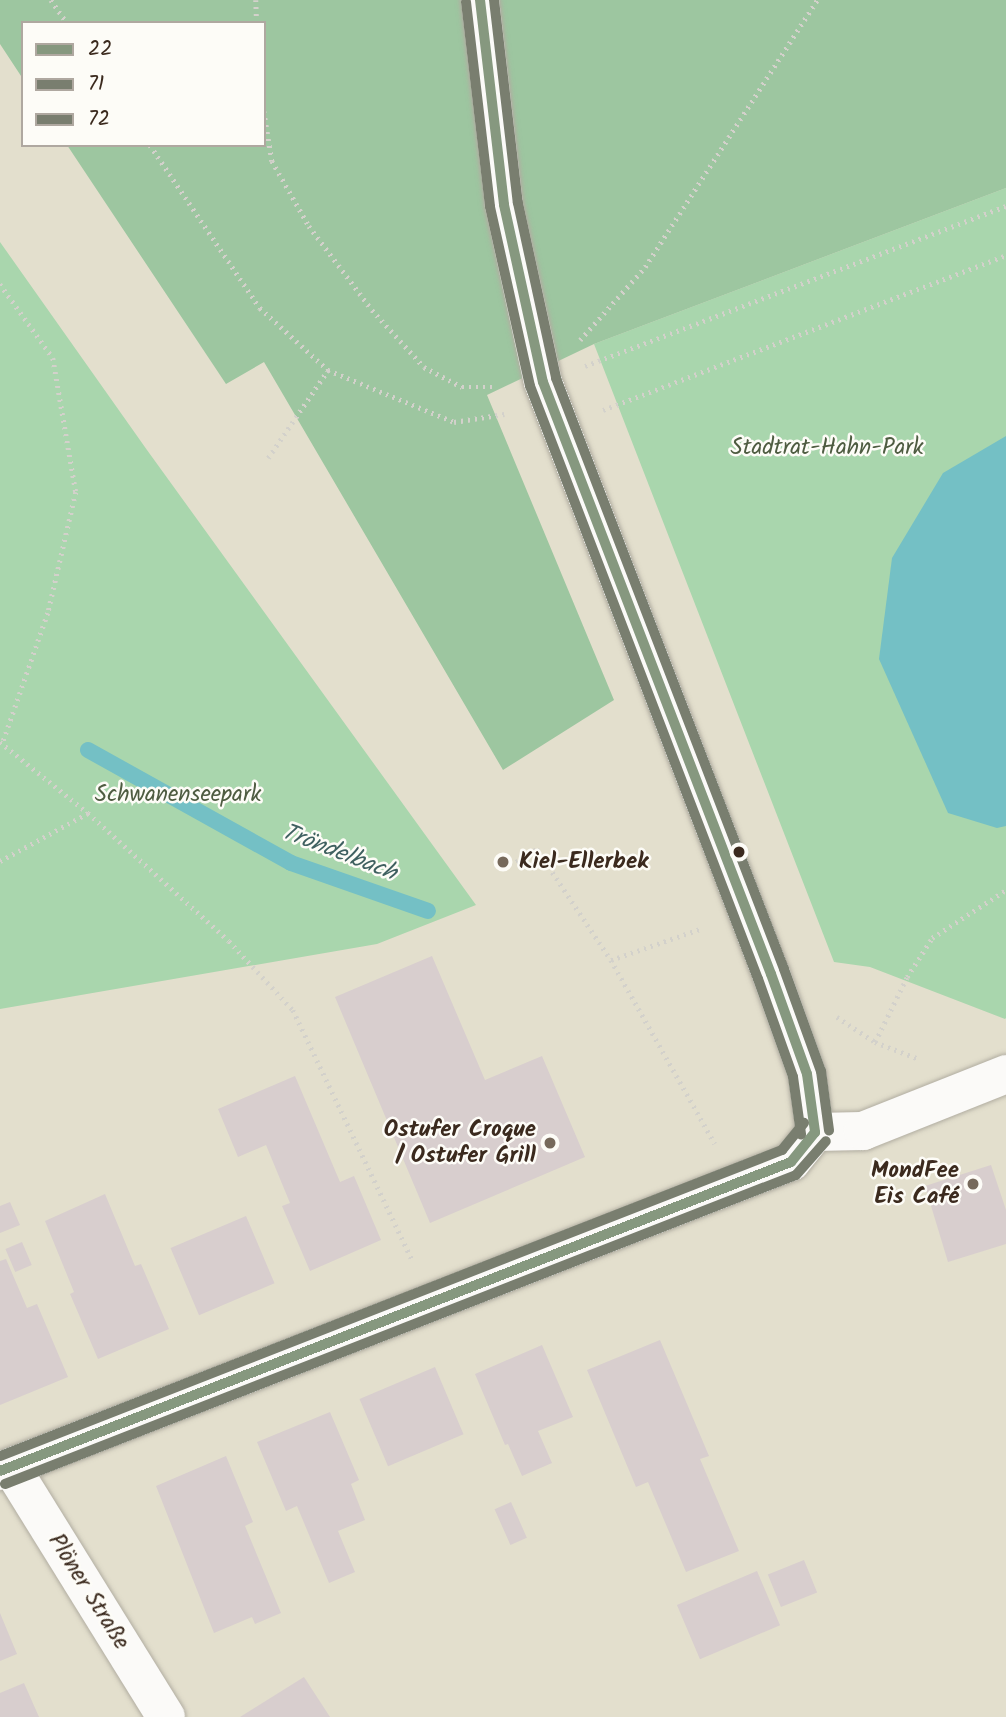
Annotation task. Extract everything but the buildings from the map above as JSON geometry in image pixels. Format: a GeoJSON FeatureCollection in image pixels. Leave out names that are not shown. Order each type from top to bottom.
{"type":"FeatureCollection","features":[{"type":"Feature","properties":{"kind":"street"},"geometry":{"type":"LineString","coordinates":[[6,1469],[432,1300],[791,1162],[815,1132],[807,1074],[542,378],[504,205],[480,0]]}},
{"type":"Feature","properties":{"kind":"street"},"geometry":{"type":"LineString","coordinates":[[815,1132],[863,1131],[994,1079]]}},
{"type":"Feature","properties":{"kind":"street","name":"Plöner Straße"},"geometry":{"type":"LineString","coordinates":[[6,1469],[166,1717]]}},
{"type":"Feature","properties":{"kind":"path"},"geometry":{"type":"LineString","coordinates":[[51,0],[66,21]]}},
{"type":"Feature","properties":{"kind":"path"},"geometry":{"type":"LineString","coordinates":[[256,0],[257,21]]}},
{"type":"Feature","properties":{"kind":"path"},"geometry":{"type":"LineString","coordinates":[[266,124],[272,161],[309,226],[372,310],[424,367],[462,387],[515,386],[542,378],[645,267],[817,0]]}},
{"type":"Feature","properties":{"kind":"path"},"geometry":{"type":"LineString","coordinates":[[560,427],[1006,255]]}},
{"type":"Feature","properties":{"kind":"path"},"geometry":{"type":"LineString","coordinates":[[0,285],[53,358],[76,492],[48,613],[1,742],[88,813],[229,941],[293,1010],[432,1300]]}},
{"type":"Feature","properties":{"kind":"path"},"geometry":{"type":"LineString","coordinates":[[268,458],[328,370]]}},
{"type":"Feature","properties":{"kind":"path"},"geometry":{"type":"LineString","coordinates":[[0,861],[88,813]]}},
{"type":"Feature","properties":{"kind":"path"},"geometry":{"type":"LineString","coordinates":[[516,862],[537,849],[611,960],[737,1184]]}},
{"type":"Feature","properties":{"kind":"path"},"geometry":{"type":"LineString","coordinates":[[875,1042],[907,977],[932,938],[1006,890]]}},
{"type":"Feature","properties":{"kind":"path"},"geometry":{"type":"LineString","coordinates":[[611,960],[747,912]]}},
{"type":"Feature","properties":{"kind":"path"},"geometry":{"type":"LineString","coordinates":[[829,1012],[875,1042],[994,1079]]}},
{"type":"Feature","properties":{"kind":"green space"},"geometry":{"type":"Polygon","coordinates":[[[0,0],[1006,0],[1006,188],[594,344],[487,395],[614,700],[503,770],[264,362],[226,384],[68,147],[266,147],[266,21],[21,21],[21,76],[0,44],[0,0]]]}},
{"type":"Feature","properties":{"kind":"green space","name":"Stadtrat-Hahn-Park"},"geometry":{"type":"Polygon","coordinates":[[[1006,188],[1005,1019],[870,967],[834,962],[594,344],[1006,188]]]}},
{"type":"Feature","properties":{"kind":"green space","name":"Schwanenseepark"},"geometry":{"type":"Polygon","coordinates":[[[0,242],[476,905],[377,944],[0,1009],[0,242]]]}},
{"type":"Feature","properties":{"kind":"water"},"geometry":{"type":"Polygon","coordinates":[[[1006,436],[1006,826],[997,828],[948,813],[879,659],[892,558],[943,473],[1006,436]]]}},
{"type":"Feature","properties":{"kind":"waterway","name":"Tröndelbach"},"geometry":{"type":"LineString","coordinates":[[88,750],[291,863],[428,911]]}},
{"type":"Feature","properties":{"kind":"transit line","name":"22"},"geometry":{"type":"LineString","coordinates":[[480,0],[504,205],[543,382],[771,974],[807,1074],[815,1132]]}},
{"type":"Feature","properties":{"kind":"transit line","name":"72"},"geometry":{"type":"LineString","coordinates":[[494,0],[518,203],[556,378],[784,969],[821,1071],[829,1130]]}},
{"type":"Feature","properties":{"kind":"transit line","name":"71"},"geometry":{"type":"LineString","coordinates":[[466,2],[490,207],[530,386],[758,979],[793,1077],[801,1134]]}},
{"type":"Feature","properties":{"kind":"transit line","name":"72"},"geometry":{"type":"LineString","coordinates":[[0,1456],[782,1150],[804,1123]]}},
{"type":"Feature","properties":{"kind":"transit line","name":"22"},"geometry":{"type":"LineString","coordinates":[[0,1471],[791,1162],[815,1132]]}},
{"type":"Feature","properties":{"kind":"transit line","name":"71"},"geometry":{"type":"LineString","coordinates":[[5,1484],[796,1175],[826,1141]]}},
{"type":"Feature","properties":{"kind":"place","name":"Kiel-Ellerbek"},"geometry":{"type":"Point","coordinates":[503,862]}},
{"type":"Feature","properties":{"kind":"place","name":"Ostufer Croque / Ostufer Grill"},"geometry":{"type":"Point","coordinates":[550,1143]}},
{"type":"Feature","properties":{"kind":"place","name":"MondFee Eis Café"},"geometry":{"type":"Point","coordinates":[973,1184]}}]}
